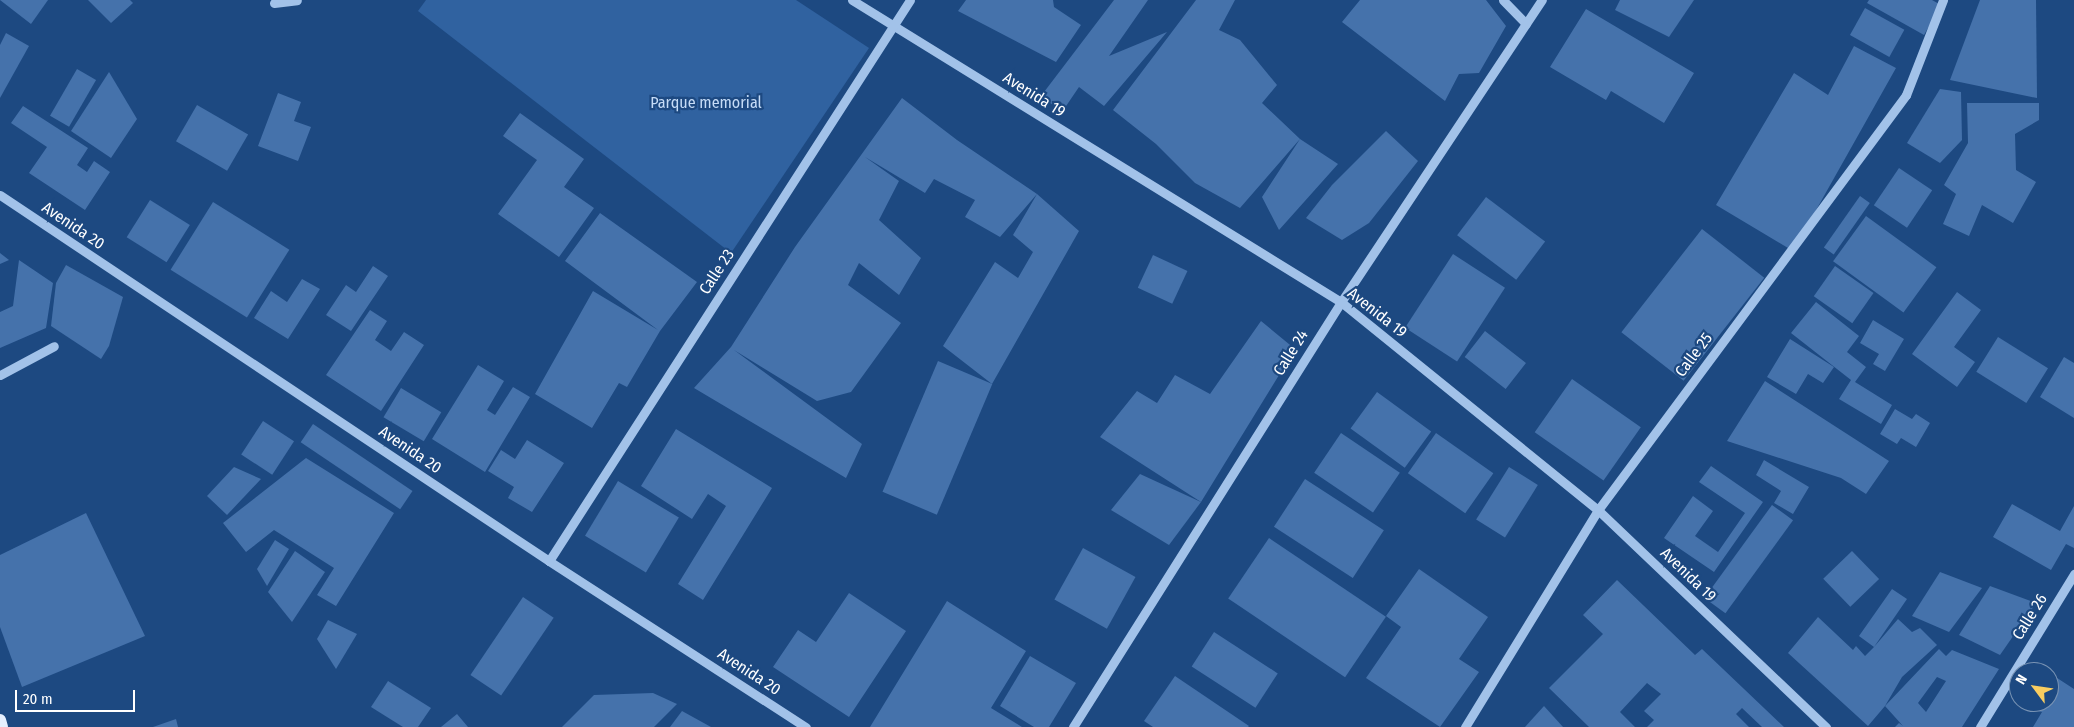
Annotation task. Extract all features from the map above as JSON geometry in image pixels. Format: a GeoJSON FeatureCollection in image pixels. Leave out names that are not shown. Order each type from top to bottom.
{"type":"FeatureCollection","features":[{"type":"Feature","properties":{"kind":"main road"},"geometry":{"type":"LineString","coordinates":[[0,720],[2,727]]}},
{"type":"Feature","properties":{"kind":"street"},"geometry":{"type":"LineString","coordinates":[[274,3],[297,0]]}},
{"type":"Feature","properties":{"kind":"street","name":"Avenida 19"},"geometry":{"type":"LineString","coordinates":[[852,0],[1341,302],[1598,510],[1826,727]]}},
{"type":"Feature","properties":{"kind":"street","name":"Calle 23"},"geometry":{"type":"LineString","coordinates":[[549,561],[910,0]]}},
{"type":"Feature","properties":{"kind":"street"},"geometry":{"type":"LineString","coordinates":[[1503,0],[1526,24]]}},
{"type":"Feature","properties":{"kind":"street","name":"Calle 24"},"geometry":{"type":"LineString","coordinates":[[1073,727],[1341,302],[1542,0]]}},
{"type":"Feature","properties":{"kind":"street","name":"Calle 25"},"geometry":{"type":"LineString","coordinates":[[1465,727],[1598,510],[1906,95],[1943,0]]}},
{"type":"Feature","properties":{"kind":"street","name":"Avenida 20"},"geometry":{"type":"LineString","coordinates":[[0,195],[549,561],[806,727]]}},
{"type":"Feature","properties":{"kind":"street"},"geometry":{"type":"LineString","coordinates":[[0,375],[54,346]]}},
{"type":"Feature","properties":{"kind":"street","name":"Calle 26"},"geometry":{"type":"LineString","coordinates":[[1980,727],[2074,574]]}},
{"type":"Feature","properties":{"kind":"green space","name":"Parque memorial"},"geometry":{"type":"Polygon","coordinates":[[[426,0],[796,0],[869,48],[731,253],[418,11],[426,0]]]}},
{"type":"Feature","properties":{"kind":"building"},"geometry":{"type":"Polygon","coordinates":[[[0,0],[48,0],[31,24],[0,0]]]}},
{"type":"Feature","properties":{"kind":"building"},"geometry":{"type":"Polygon","coordinates":[[[88,0],[130,0],[133,3],[111,23],[88,0]]]}},
{"type":"Feature","properties":{"kind":"building"},"geometry":{"type":"Polygon","coordinates":[[[966,0],[1053,0],[1054,7],[1081,25],[1056,62],[958,11],[966,0]]]}},
{"type":"Feature","properties":{"kind":"building"},"geometry":{"type":"Polygon","coordinates":[[[1114,0],[1148,0],[1109,56],[1167,32],[1104,106],[1079,87],[1062,112],[1041,96],[1114,0]]]}},
{"type":"Feature","properties":{"kind":"building"},"geometry":{"type":"Polygon","coordinates":[[[1196,0],[1235,0],[1219,30],[1240,40],[1277,85],[1262,103],[1300,139],[1240,208],[1195,183],[1156,144],[1113,110],[1196,0]]]}},
{"type":"Feature","properties":{"kind":"building"},"geometry":{"type":"Polygon","coordinates":[[[1360,0],[1486,0],[1506,26],[1479,73],[1459,74],[1445,101],[1342,22],[1360,0]]]}},
{"type":"Feature","properties":{"kind":"building"},"geometry":{"type":"Polygon","coordinates":[[[1620,0],[1694,0],[1669,37],[1615,10],[1620,0]]]}},
{"type":"Feature","properties":{"kind":"building"},"geometry":{"type":"Polygon","coordinates":[[[1869,0],[1932,0],[1941,5],[1924,35],[1867,3],[1869,0]]]}},
{"type":"Feature","properties":{"kind":"building"},"geometry":{"type":"Polygon","coordinates":[[[1980,0],[2036,0],[2037,98],[1950,80],[1980,0]]]}},
{"type":"Feature","properties":{"kind":"building"},"geometry":{"type":"Polygon","coordinates":[[[1865,8],[1904,30],[1889,57],[1850,35],[1865,8]]]}},
{"type":"Feature","properties":{"kind":"building"},"geometry":{"type":"Polygon","coordinates":[[[1586,9],[1694,73],[1664,123],[1611,91],[1606,100],[1550,67],[1586,9]]]}},
{"type":"Feature","properties":{"kind":"building"},"geometry":{"type":"Polygon","coordinates":[[[6,33],[29,46],[0,98],[0,45],[6,33]]]}},
{"type":"Feature","properties":{"kind":"building"},"geometry":{"type":"Polygon","coordinates":[[[1854,46],[1896,68],[1793,251],[1716,205],[1794,73],[1828,95],[1854,46]]]}},
{"type":"Feature","properties":{"kind":"building"},"geometry":{"type":"Polygon","coordinates":[[[77,69],[96,80],[69,127],[50,116],[77,69]]]}},
{"type":"Feature","properties":{"kind":"building"},"geometry":{"type":"Polygon","coordinates":[[[109,72],[137,119],[111,158],[71,131],[109,72]]]}},
{"type":"Feature","properties":{"kind":"building"},"geometry":{"type":"Polygon","coordinates":[[[1940,89],[1961,92],[1962,140],[1940,163],[1907,143],[1940,89]]]}},
{"type":"Feature","properties":{"kind":"building"},"geometry":{"type":"Polygon","coordinates":[[[278,93],[301,102],[294,121],[311,127],[298,161],[258,146],[278,93]]]}},
{"type":"Feature","properties":{"kind":"building"},"geometry":{"type":"Polygon","coordinates":[[[902,98],[957,140],[1037,194],[1000,237],[965,217],[975,200],[934,179],[925,193],[865,157],[899,181],[879,220],[921,258],[899,295],[859,263],[848,285],[901,323],[851,392],[817,401],[734,350],[862,444],[846,478],[694,388],[731,347],[795,247],[902,98]]]}},
{"type":"Feature","properties":{"kind":"building"},"geometry":{"type":"Polygon","coordinates":[[[1967,103],[2039,103],[2039,120],[2015,134],[2016,170],[2036,182],[2013,223],[1982,205],[1969,236],[1943,224],[1956,194],[1944,185],[1968,143],[1967,103]]]}},
{"type":"Feature","properties":{"kind":"building"},"geometry":{"type":"Polygon","coordinates":[[[197,105],[248,134],[227,171],[176,141],[197,105]]]}},
{"type":"Feature","properties":{"kind":"building"},"geometry":{"type":"Polygon","coordinates":[[[23,106],[88,148],[77,165],[87,172],[94,161],[110,172],[85,210],[29,173],[47,147],[11,123],[23,106]]]}},
{"type":"Feature","properties":{"kind":"building"},"geometry":{"type":"Polygon","coordinates":[[[520,113],[584,159],[564,187],[594,208],[559,257],[498,214],[537,160],[503,136],[520,113]]]}},
{"type":"Feature","properties":{"kind":"building"},"geometry":{"type":"Polygon","coordinates":[[[1386,131],[1418,161],[1369,223],[1342,240],[1306,218],[1332,185],[1386,131]]]}},
{"type":"Feature","properties":{"kind":"building"},"geometry":{"type":"Polygon","coordinates":[[[1300,139],[1338,164],[1279,230],[1262,197],[1300,139]]]}},
{"type":"Feature","properties":{"kind":"building"},"geometry":{"type":"Polygon","coordinates":[[[1899,168],[1932,190],[1907,228],[1874,205],[1899,168]]]}},
{"type":"Feature","properties":{"kind":"building"},"geometry":{"type":"Polygon","coordinates":[[[1037,194],[1079,231],[992,384],[943,346],[995,262],[1018,278],[1033,252],[1013,235],[1037,194]]]}},
{"type":"Feature","properties":{"kind":"building"},"geometry":{"type":"Polygon","coordinates":[[[1860,196],[1870,203],[1834,254],[1824,248],[1860,196]]]}},
{"type":"Feature","properties":{"kind":"building"},"geometry":{"type":"Polygon","coordinates":[[[1486,197],[1545,242],[1516,280],[1457,235],[1486,197]]]}},
{"type":"Feature","properties":{"kind":"building"},"geometry":{"type":"Polygon","coordinates":[[[150,200],[190,225],[167,262],[127,237],[150,200]]]}},
{"type":"Feature","properties":{"kind":"building"},"geometry":{"type":"Polygon","coordinates":[[[213,202],[289,250],[247,318],[171,270],[213,202]]]}},
{"type":"Feature","properties":{"kind":"building"},"geometry":{"type":"Polygon","coordinates":[[[600,213],[697,282],[660,331],[627,387],[619,383],[592,428],[535,394],[593,291],[658,330],[565,261],[600,213]]]}},
{"type":"Feature","properties":{"kind":"building"},"geometry":{"type":"Polygon","coordinates":[[[1866,216],[1936,267],[1903,312],[1833,261],[1866,216]]]}},
{"type":"Feature","properties":{"kind":"building"},"geometry":{"type":"Polygon","coordinates":[[[1702,229],[1764,278],[1684,381],[1621,332],[1702,229]]]}},
{"type":"Feature","properties":{"kind":"building"},"geometry":{"type":"Polygon","coordinates":[[[0,253],[9,260],[0,264],[0,253]]]}},
{"type":"Feature","properties":{"kind":"building"},"geometry":{"type":"Polygon","coordinates":[[[1453,254],[1505,288],[1457,362],[1405,328],[1453,254]]]}},
{"type":"Feature","properties":{"kind":"building"},"geometry":{"type":"Polygon","coordinates":[[[1153,255],[1187,271],[1172,304],[1138,288],[1153,255]]]}},
{"type":"Feature","properties":{"kind":"building"},"geometry":{"type":"Polygon","coordinates":[[[19,260],[53,283],[46,328],[0,348],[0,312],[13,306],[19,260]]]}},
{"type":"Feature","properties":{"kind":"building"},"geometry":{"type":"Polygon","coordinates":[[[66,265],[123,297],[109,346],[101,359],[51,326],[56,283],[66,265]]]}},
{"type":"Feature","properties":{"kind":"building"},"geometry":{"type":"Polygon","coordinates":[[[373,266],[388,276],[351,331],[326,315],[346,285],[356,292],[373,266]]]}},
{"type":"Feature","properties":{"kind":"building"},"geometry":{"type":"Polygon","coordinates":[[[1835,266],[1874,293],[1852,323],[1814,296],[1835,266]]]}},
{"type":"Feature","properties":{"kind":"building"},"geometry":{"type":"Polygon","coordinates":[[[302,279],[320,289],[288,339],[254,318],[271,291],[287,302],[302,279]]]}},
{"type":"Feature","properties":{"kind":"building"},"geometry":{"type":"Polygon","coordinates":[[[1957,292],[1981,310],[1954,347],[1975,362],[1957,387],[1912,354],[1957,292]]]}},
{"type":"Feature","properties":{"kind":"building"},"geometry":{"type":"Polygon","coordinates":[[[1816,302],[1859,336],[1847,352],[1866,367],[1855,382],[1892,405],[1881,424],[1839,399],[1851,380],[1791,333],[1816,302]]]}},
{"type":"Feature","properties":{"kind":"building"},"geometry":{"type":"Polygon","coordinates":[[[370,310],[387,321],[375,340],[391,351],[404,332],[424,345],[381,411],[326,375],[370,310]]]}},
{"type":"Feature","properties":{"kind":"building"},"geometry":{"type":"Polygon","coordinates":[[[1873,320],[1904,339],[1885,371],[1873,364],[1879,354],[1860,343],[1873,320]]]}},
{"type":"Feature","properties":{"kind":"building"},"geometry":{"type":"Polygon","coordinates":[[[1261,321],[1295,349],[1201,502],[1100,437],[1137,391],[1157,403],[1175,375],[1210,394],[1261,321]]]}},
{"type":"Feature","properties":{"kind":"building"},"geometry":{"type":"Polygon","coordinates":[[[1485,331],[1526,363],[1506,389],[1465,357],[1485,331]]]}},
{"type":"Feature","properties":{"kind":"building"},"geometry":{"type":"Polygon","coordinates":[[[1998,337],[2048,368],[2026,403],[1976,372],[1998,337]]]}},
{"type":"Feature","properties":{"kind":"building"},"geometry":{"type":"Polygon","coordinates":[[[1790,339],[1834,367],[1823,383],[1808,374],[1796,394],[1767,377],[1790,339]]]}},
{"type":"Feature","properties":{"kind":"building"},"geometry":{"type":"Polygon","coordinates":[[[2064,357],[2074,363],[2074,418],[2040,397],[2064,357]]]}},
{"type":"Feature","properties":{"kind":"building"},"geometry":{"type":"Polygon","coordinates":[[[938,361],[992,384],[937,515],[883,492],[938,361]]]}},
{"type":"Feature","properties":{"kind":"building"},"geometry":{"type":"Polygon","coordinates":[[[478,365],[504,381],[487,410],[495,415],[513,387],[530,397],[485,472],[432,439],[478,365]]]}},
{"type":"Feature","properties":{"kind":"building"},"geometry":{"type":"Polygon","coordinates":[[[1572,379],[1641,427],[1604,480],[1535,432],[1572,379]]]}},
{"type":"Feature","properties":{"kind":"building"},"geometry":{"type":"Polygon","coordinates":[[[1765,381],[1889,461],[1866,494],[1841,478],[1727,441],[1765,381]]]}},
{"type":"Feature","properties":{"kind":"building"},"geometry":{"type":"Polygon","coordinates":[[[401,388],[441,412],[424,441],[383,417],[401,388]]]}},
{"type":"Feature","properties":{"kind":"building"},"geometry":{"type":"Polygon","coordinates":[[[1377,392],[1431,431],[1405,468],[1351,428],[1377,392]]]}},
{"type":"Feature","properties":{"kind":"building"},"geometry":{"type":"Polygon","coordinates":[[[1895,409],[1912,419],[1916,414],[1930,423],[1916,447],[1901,438],[1897,444],[1880,434],[1895,409]]]}},
{"type":"Feature","properties":{"kind":"building"},"geometry":{"type":"Polygon","coordinates":[[[263,421],[294,441],[272,475],[241,455],[263,421]]]}},
{"type":"Feature","properties":{"kind":"building"},"geometry":{"type":"Polygon","coordinates":[[[313,424],[412,491],[400,509],[301,442],[313,424]]]}},
{"type":"Feature","properties":{"kind":"building"},"geometry":{"type":"Polygon","coordinates":[[[676,429],[772,488],[703,600],[678,584],[726,506],[708,494],[692,519],[641,486],[676,429]]]}},
{"type":"Feature","properties":{"kind":"building"},"geometry":{"type":"Polygon","coordinates":[[[1341,433],[1400,473],[1373,512],[1314,473],[1341,433]]]}},
{"type":"Feature","properties":{"kind":"building"},"geometry":{"type":"Polygon","coordinates":[[[1436,433],[1493,473],[1465,513],[1408,473],[1436,433]]]}},
{"type":"Feature","properties":{"kind":"building"},"geometry":{"type":"Polygon","coordinates":[[[527,440],[564,463],[532,512],[508,498],[514,487],[488,471],[501,450],[515,459],[527,440]]]}},
{"type":"Feature","properties":{"kind":"building"},"geometry":{"type":"Polygon","coordinates":[[[306,458],[394,513],[336,606],[317,595],[334,568],[274,530],[246,552],[223,523],[306,458]]]}},
{"type":"Feature","properties":{"kind":"building"},"geometry":{"type":"Polygon","coordinates":[[[1764,460],[1809,487],[1793,514],[1774,503],[1781,491],[1756,475],[1764,460]]]}},
{"type":"Feature","properties":{"kind":"building"},"geometry":{"type":"Polygon","coordinates":[[[1711,466],[1763,502],[1714,572],[1664,538],[1693,496],[1713,511],[1695,536],[1718,552],[1745,513],[1699,482],[1711,466]]]}},
{"type":"Feature","properties":{"kind":"building"},"geometry":{"type":"Polygon","coordinates":[[[234,467],[261,479],[227,515],[207,496],[234,467]]]}},
{"type":"Feature","properties":{"kind":"building"},"geometry":{"type":"Polygon","coordinates":[[[1509,467],[1538,485],[1505,538],[1476,520],[1509,467]]]}},
{"type":"Feature","properties":{"kind":"building"},"geometry":{"type":"Polygon","coordinates":[[[1140,474],[1201,502],[1169,545],[1111,510],[1140,474]]]}},
{"type":"Feature","properties":{"kind":"building"},"geometry":{"type":"Polygon","coordinates":[[[1305,479],[1384,530],[1353,578],[1274,527],[1305,479]]]}},
{"type":"Feature","properties":{"kind":"building"},"geometry":{"type":"Polygon","coordinates":[[[618,481],[679,518],[646,572],[585,536],[618,481]]]}},
{"type":"Feature","properties":{"kind":"building"},"geometry":{"type":"Polygon","coordinates":[[[2012,504],[2060,531],[2074,506],[2074,548],[2066,544],[2051,570],[1993,537],[2012,504]]]}},
{"type":"Feature","properties":{"kind":"building"},"geometry":{"type":"Polygon","coordinates":[[[1772,505],[1793,520],[1725,613],[1704,598],[1772,505]]]}},
{"type":"Feature","properties":{"kind":"building"},"geometry":{"type":"Polygon","coordinates":[[[86,513],[145,636],[22,687],[0,627],[0,555],[86,513]]]}},
{"type":"Feature","properties":{"kind":"building"},"geometry":{"type":"Polygon","coordinates":[[[1269,538],[1386,617],[1345,677],[1228,599],[1269,538]]]}},
{"type":"Feature","properties":{"kind":"building"},"geometry":{"type":"Polygon","coordinates":[[[275,540],[289,549],[267,586],[257,569],[275,540]]]}},
{"type":"Feature","properties":{"kind":"building"},"geometry":{"type":"Polygon","coordinates":[[[1083,548],[1135,577],[1107,629],[1054,600],[1083,548]]]}},
{"type":"Feature","properties":{"kind":"building"},"geometry":{"type":"Polygon","coordinates":[[[295,551],[325,572],[292,622],[268,592],[295,551]]]}},
{"type":"Feature","properties":{"kind":"building"},"geometry":{"type":"Polygon","coordinates":[[[1852,551],[1879,579],[1850,607],[1823,579],[1852,551]]]}},
{"type":"Feature","properties":{"kind":"building"},"geometry":{"type":"Polygon","coordinates":[[[1419,569],[1488,617],[1459,659],[1479,672],[1440,727],[1366,678],[1401,627],[1386,616],[1419,569]]]}},
{"type":"Feature","properties":{"kind":"building"},"geometry":{"type":"Polygon","coordinates":[[[1940,572],[1982,588],[1949,632],[1912,616],[1940,572]]]}},
{"type":"Feature","properties":{"kind":"building"},"geometry":{"type":"Polygon","coordinates":[[[1617,580],[1695,655],[1702,649],[1784,727],[1762,727],[1742,708],[1736,714],[1749,727],[1647,727],[1654,720],[1644,711],[1661,694],[1647,683],[1620,712],[1635,727],[1589,727],[1549,688],[1603,634],[1583,615],[1617,580]]]}},
{"type":"Feature","properties":{"kind":"building"},"geometry":{"type":"Polygon","coordinates":[[[1990,586],[2036,603],[2000,655],[1959,635],[1990,586]]]}},
{"type":"Feature","properties":{"kind":"building"},"geometry":{"type":"Polygon","coordinates":[[[1892,589],[1907,599],[1874,647],[1859,636],[1892,589]]]}},
{"type":"Feature","properties":{"kind":"building"},"geometry":{"type":"Polygon","coordinates":[[[849,593],[906,631],[849,717],[773,667],[798,630],[816,642],[849,593]]]}},
{"type":"Feature","properties":{"kind":"building"},"geometry":{"type":"Polygon","coordinates":[[[523,597],[554,618],[501,696],[470,675],[523,597]]]}},
{"type":"Feature","properties":{"kind":"building"},"geometry":{"type":"Polygon","coordinates":[[[947,601],[1026,651],[991,708],[1022,727],[870,727],[947,601]]]}},
{"type":"Feature","properties":{"kind":"building"},"geometry":{"type":"Polygon","coordinates":[[[1818,617],[1853,650],[1856,646],[1865,656],[1898,619],[1912,632],[1920,628],[1937,645],[1902,677],[1885,706],[1868,726],[1788,653],[1818,617]]]}},
{"type":"Feature","properties":{"kind":"building"},"geometry":{"type":"Polygon","coordinates":[[[328,620],[357,634],[336,669],[317,639],[328,620]]]}},
{"type":"Feature","properties":{"kind":"building"},"geometry":{"type":"Polygon","coordinates":[[[1214,632],[1278,673],[1255,708],[1192,666],[1214,632]]]}},
{"type":"Feature","properties":{"kind":"building"},"geometry":{"type":"Polygon","coordinates":[[[1939,649],[1946,656],[1952,650],[1999,669],[1962,727],[1895,727],[1899,723],[1903,726],[1885,706],[1939,649]],[[1937,677],[1918,703],[1926,712],[1946,681],[1937,677]]]}},
{"type":"Feature","properties":{"kind":"building"},"geometry":{"type":"Polygon","coordinates":[[[1030,656],[1076,683],[1049,727],[1034,727],[1000,706],[1030,656]]]}},
{"type":"Feature","properties":{"kind":"building"},"geometry":{"type":"Polygon","coordinates":[[[1175,676],[1249,726],[1153,727],[1144,721],[1175,676]]]}},
{"type":"Feature","properties":{"kind":"building"},"geometry":{"type":"Polygon","coordinates":[[[2059,679],[2074,689],[2074,727],[2033,727],[2042,712],[2059,712],[2059,679]]]}},
{"type":"Feature","properties":{"kind":"building"},"geometry":{"type":"Polygon","coordinates":[[[388,681],[431,708],[418,727],[403,727],[371,707],[388,681]]]}},
{"type":"Feature","properties":{"kind":"building"},"geometry":{"type":"Polygon","coordinates":[[[653,693],[677,704],[654,727],[562,727],[594,695],[653,693]]]}},
{"type":"Feature","properties":{"kind":"building"},"geometry":{"type":"Polygon","coordinates":[[[1544,706],[1563,727],[1525,727],[1544,706]]]}},
{"type":"Feature","properties":{"kind":"building"},"geometry":{"type":"Polygon","coordinates":[[[682,711],[711,727],[670,727],[682,711]]]}},
{"type":"Feature","properties":{"kind":"building"},"geometry":{"type":"Polygon","coordinates":[[[457,714],[468,727],[441,727],[457,714]]]}},
{"type":"Feature","properties":{"kind":"building"},"geometry":{"type":"Polygon","coordinates":[[[176,719],[178,727],[153,727],[176,719]]]}}]}
